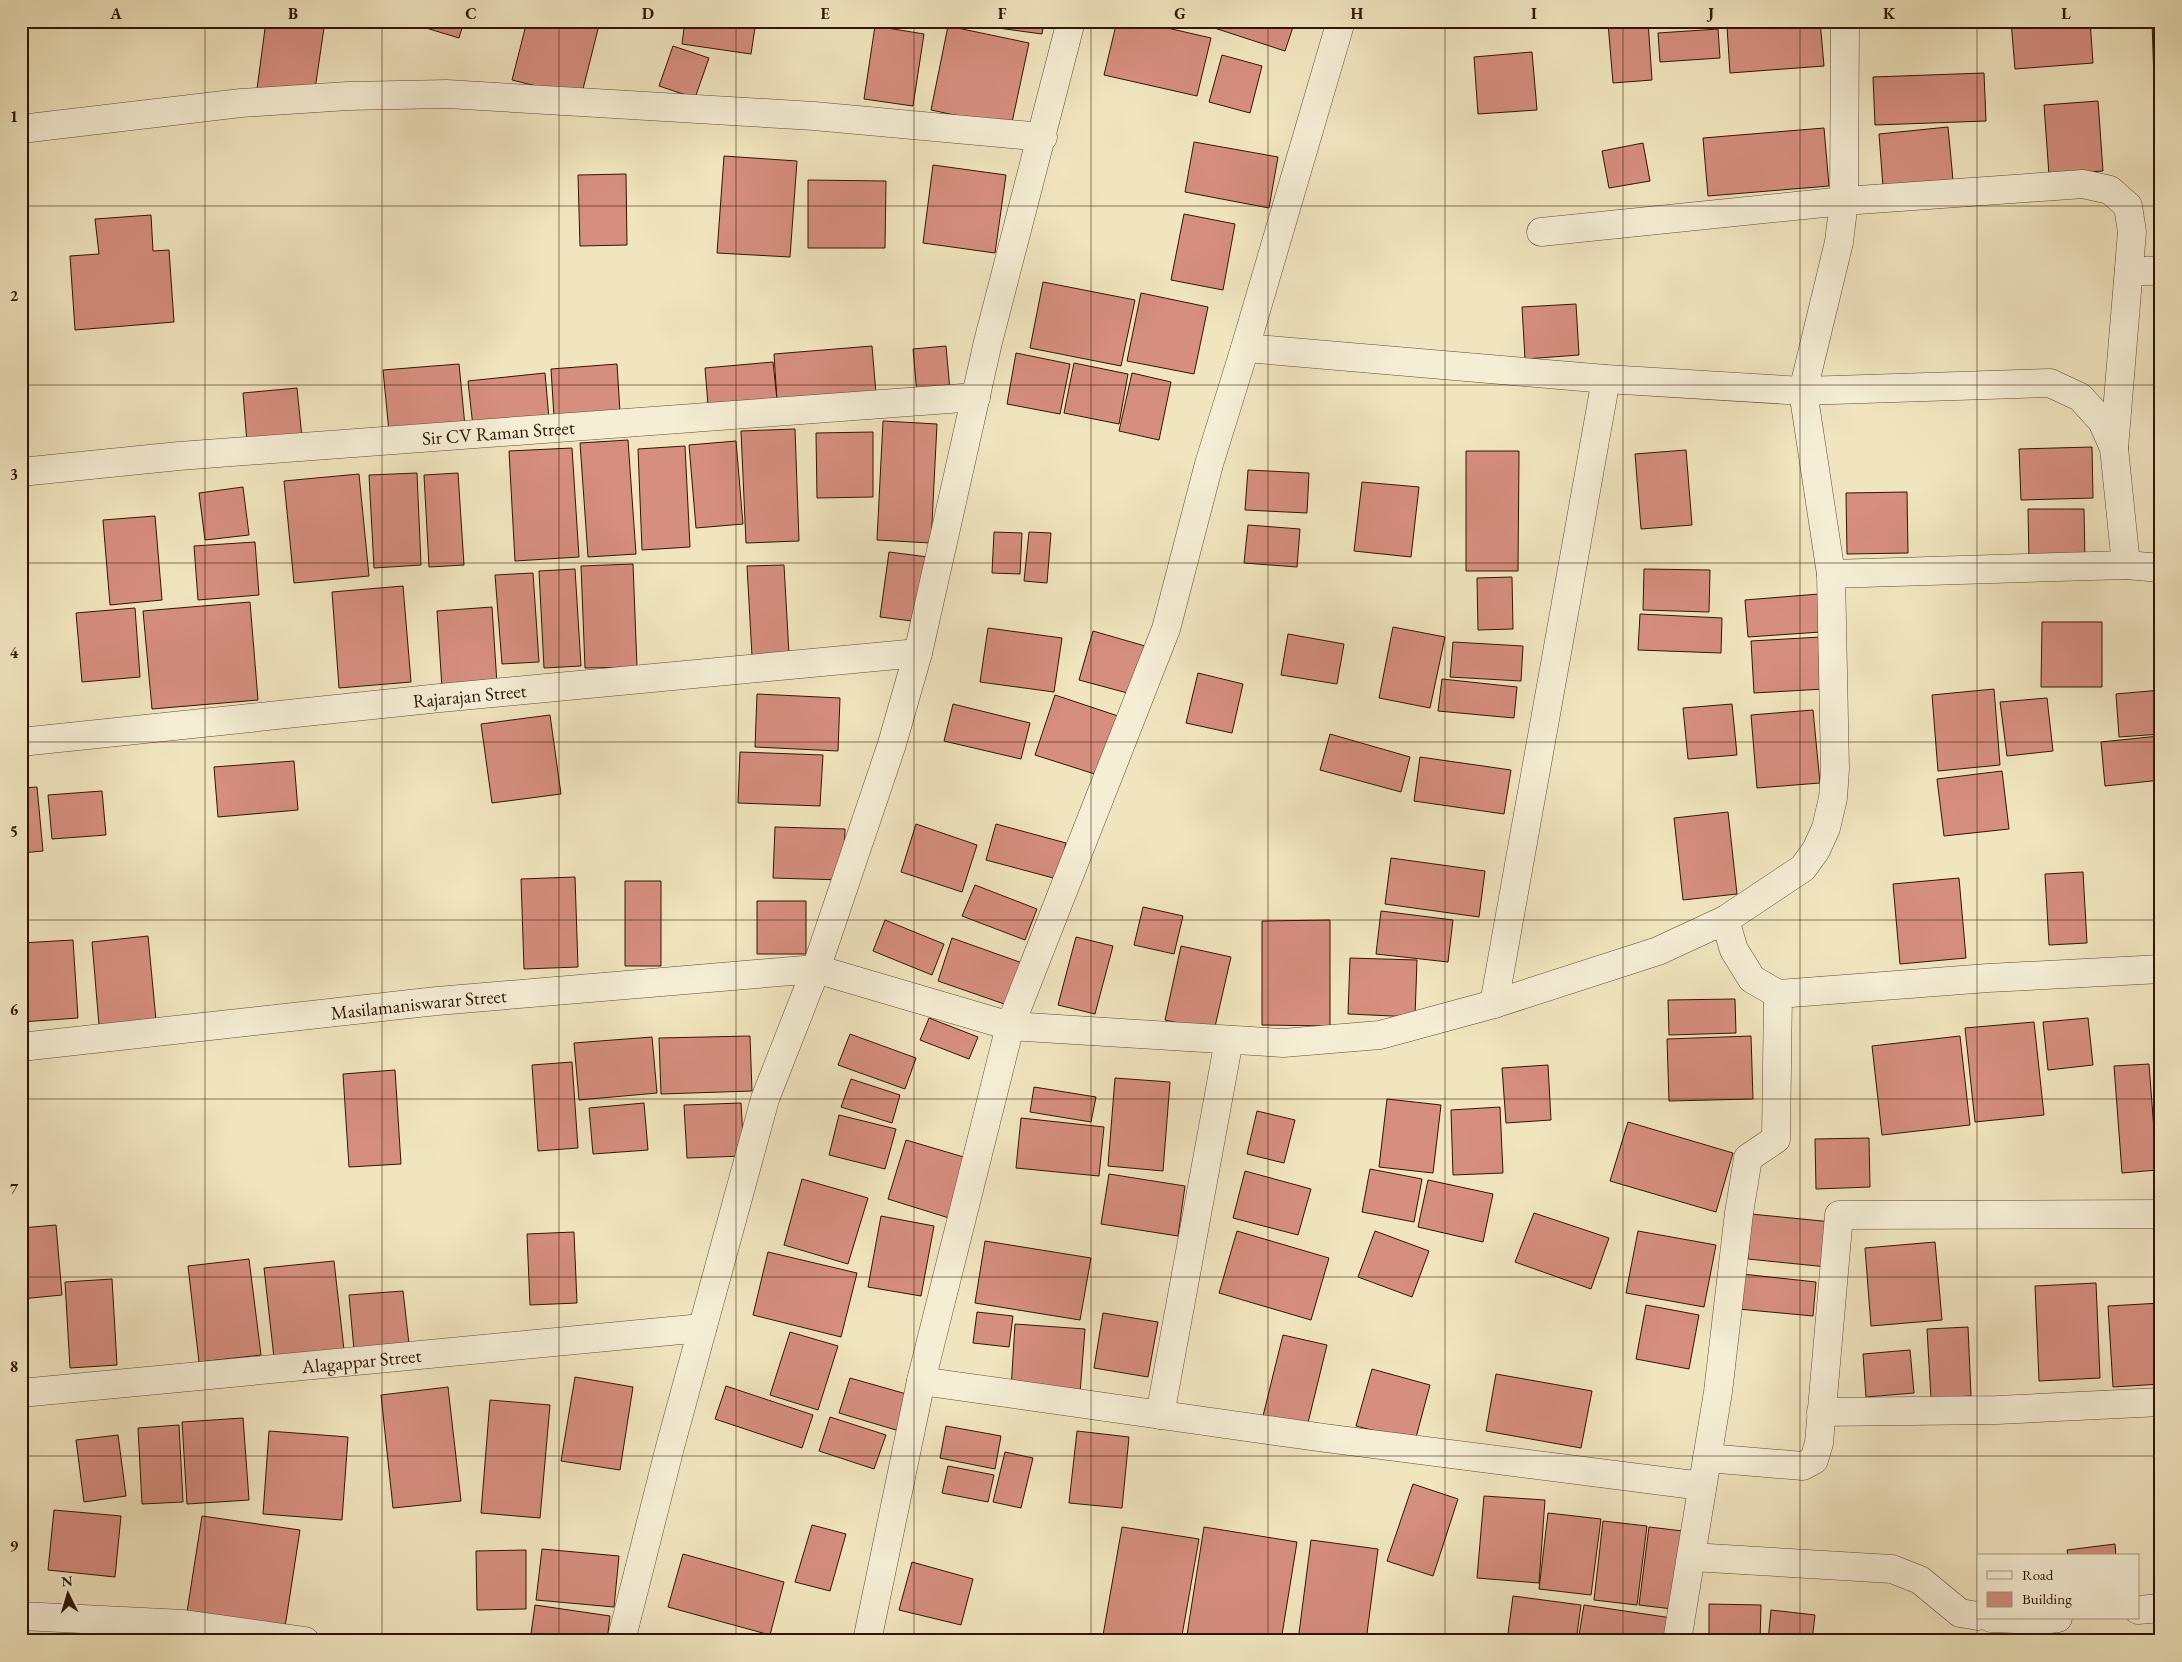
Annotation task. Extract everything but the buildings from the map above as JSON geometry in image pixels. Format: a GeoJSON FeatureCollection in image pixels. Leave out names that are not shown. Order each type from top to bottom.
{"type":"FeatureCollection","features":[{"type":"Feature","properties":{"kind":"street"},"geometry":{"type":"LineString","coordinates":[[621,1641],[702,1328],[765,1099],[816,969],[892,744],[918,653],[976,397],[1071,21]]}},
{"type":"Feature","properties":{"kind":"street"},"geometry":{"type":"LineString","coordinates":[[867,1641],[921,1381],[1010,1026],[1166,629],[1209,464],[1246,348],[1341,21]]}},
{"type":"Feature","properties":{"kind":"street"},"geometry":{"type":"LineString","coordinates":[[816,969],[1010,1026],[1283,1043],[1380,1035],[1494,1004],[1658,951],[1725,920],[1803,868],[1816,850],[1826,828],[1833,798],[1835,769],[1831,574],[1803,391],[1839,242],[1844,201],[1845,21]]}},
{"type":"Feature","properties":{"kind":"street"},"geometry":{"type":"LineString","coordinates":[[21,129],[241,102],[348,96],[447,94],[804,115],[1043,137]]}},
{"type":"Feature","properties":{"kind":"street"},"geometry":{"type":"LineString","coordinates":[[1541,232],[1844,201],[2083,184],[2110,190],[2128,206],[2132,232],[2114,448],[2126,565]]}},
{"type":"Feature","properties":{"kind":"street"},"geometry":{"type":"LineString","coordinates":[[2129,271],[2161,271]]}},
{"type":"Feature","properties":{"kind":"street"},"geometry":{"type":"LineString","coordinates":[[1246,348],[1606,380],[1803,391],[2050,383],[2080,397],[2102,421],[2114,448]]}},
{"type":"Feature","properties":{"kind":"street"},"geometry":{"type":"LineString","coordinates":[[1494,1004],[1606,380]]}},
{"type":"Feature","properties":{"kind":"street","name":"Sir CV Raman Street"},"geometry":{"type":"LineString","coordinates":[[21,472],[179,456],[976,397]]}},
{"type":"Feature","properties":{"kind":"street"},"geometry":{"type":"LineString","coordinates":[[1831,574],[2126,565],[2161,568]]}},
{"type":"Feature","properties":{"kind":"street","name":"Rajarajan Street"},"geometry":{"type":"LineString","coordinates":[[21,742],[450,697],[918,653]]}},
{"type":"Feature","properties":{"kind":"street"},"geometry":{"type":"LineString","coordinates":[[1725,920],[1734,950],[1752,979],[1778,994],[2161,969]]}},
{"type":"Feature","properties":{"kind":"street","name":"Masilamaniswarar Street"},"geometry":{"type":"LineString","coordinates":[[21,1047],[436,1001],[816,969]]}},
{"type":"Feature","properties":{"kind":"street"},"geometry":{"type":"LineString","coordinates":[[1677,1641],[1707,1458],[1748,1158],[1776,1139],[1778,994]]}},
{"type":"Feature","properties":{"kind":"street"},"geometry":{"type":"LineString","coordinates":[[1160,1415],[1229,1040]]}},
{"type":"Feature","properties":{"kind":"street"},"geometry":{"type":"LineString","coordinates":[[1707,1458],[1803,1466],[1814,1460],[1817,1452],[1839,1215],[2161,1214]]}},
{"type":"Feature","properties":{"kind":"street","name":"Alagappar Street"},"geometry":{"type":"LineString","coordinates":[[21,1393],[702,1328]]}},
{"type":"Feature","properties":{"kind":"street"},"geometry":{"type":"LineString","coordinates":[[921,1381],[1325,1438],[1702,1486]]}},
{"type":"Feature","properties":{"kind":"street"},"geometry":{"type":"LineString","coordinates":[[1821,1412],[1997,1410],[2161,1402]]}},
{"type":"Feature","properties":{"kind":"street"},"geometry":{"type":"LineString","coordinates":[[1691,1557],[1892,1569],[1920,1580],[1960,1613],[1977,1616]]}},
{"type":"Feature","properties":{"kind":"street"},"geometry":{"type":"LineString","coordinates":[[2140,1610],[2161,1608]]}},
{"type":"Feature","properties":{"kind":"street"},"geometry":{"type":"LineString","coordinates":[[21,1616],[184,1624],[305,1641]]}}]}
